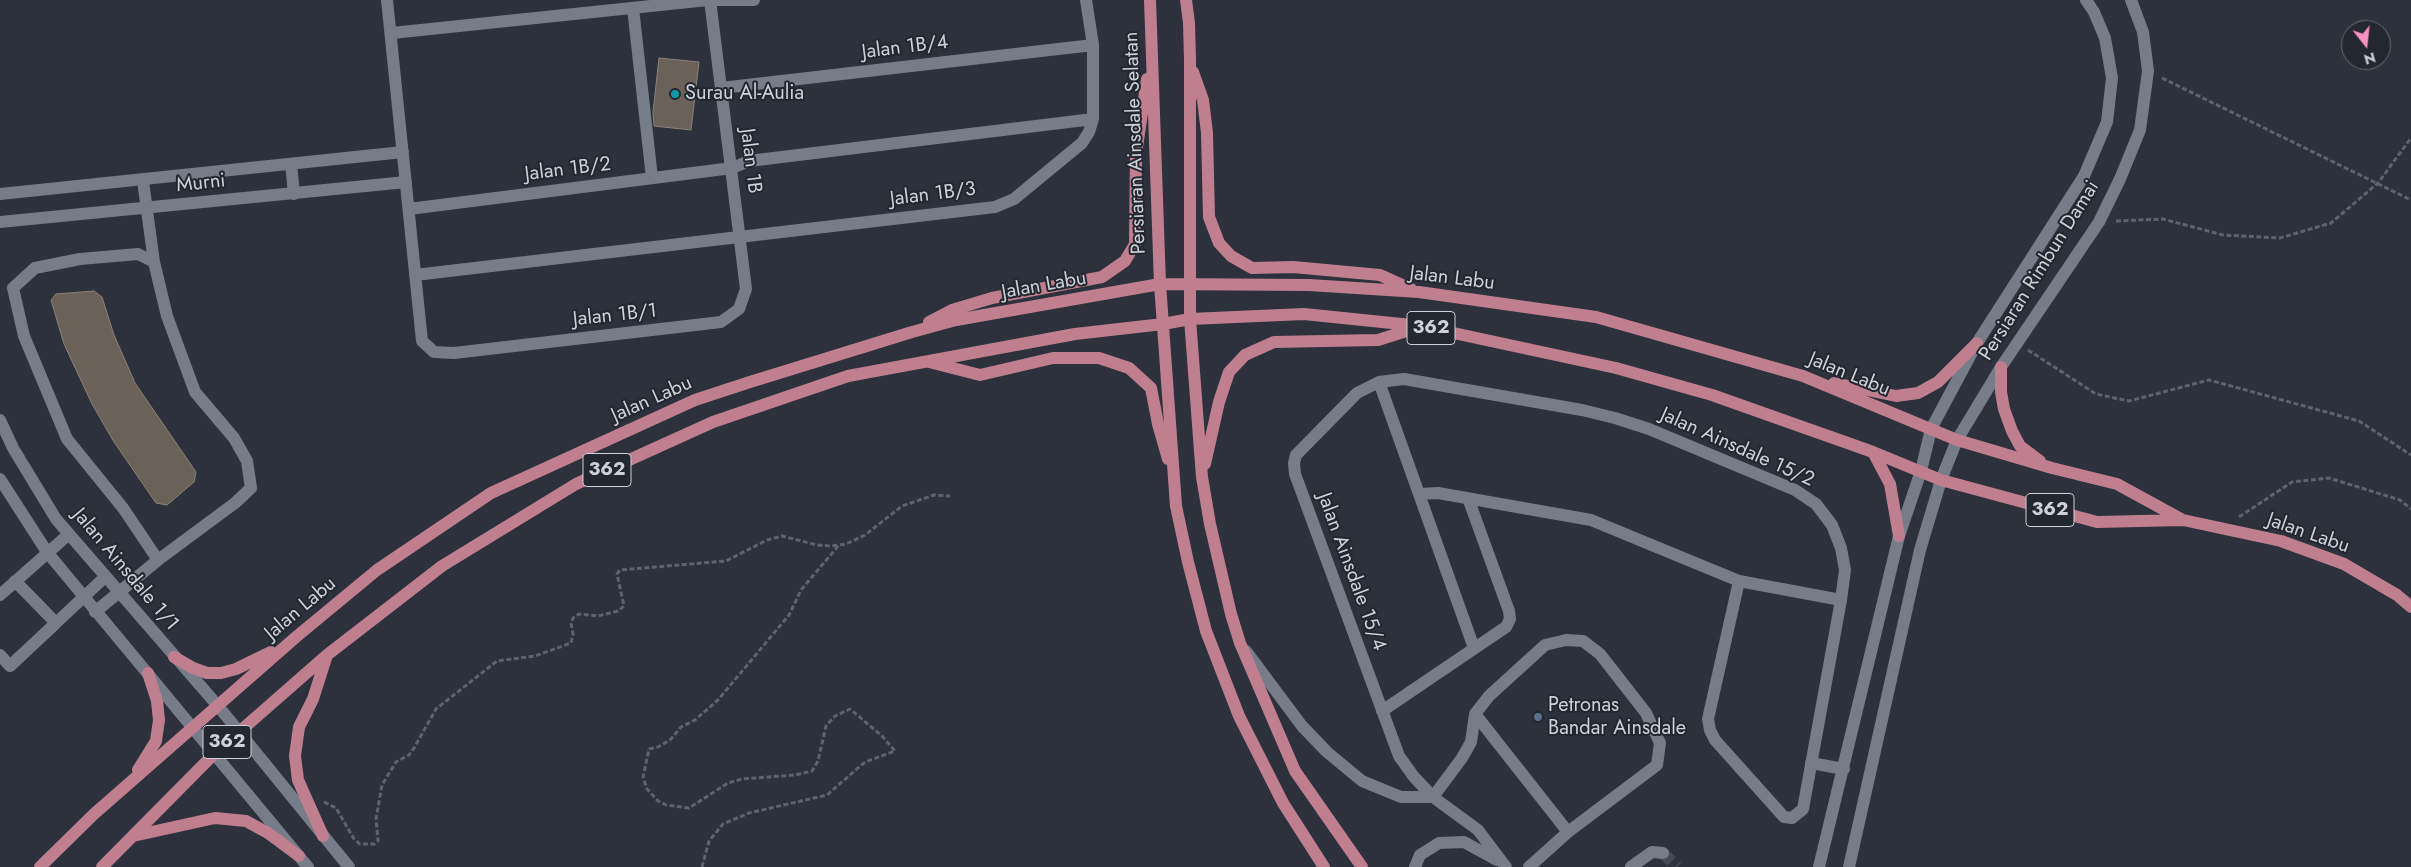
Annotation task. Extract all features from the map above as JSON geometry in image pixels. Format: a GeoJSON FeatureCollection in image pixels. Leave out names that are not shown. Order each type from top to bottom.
{"type":"FeatureCollection","features":[{"type":"Feature","properties":{"kind":"main road","name":"Persiaran Ainsdale Selatan"},"geometry":{"type":"LineString","coordinates":[[1150,0],[1160,284],[1175,481]]}},
{"type":"Feature","properties":{"kind":"main road"},"geometry":{"type":"LineString","coordinates":[[1186,0],[1190,60],[1190,319],[1202,477],[1210,524],[1231,614],[1240,643],[1295,770],[1362,867]]}},
{"type":"Feature","properties":{"kind":"main road"},"geometry":{"type":"LineString","coordinates":[[912,332],[952,310],[992,298],[1102,277],[1125,261],[1135,244],[1136,154],[1140,114],[1151,57]]}},
{"type":"Feature","properties":{"kind":"main road"},"geometry":{"type":"LineString","coordinates":[[1190,60],[1203,100],[1207,133],[1210,217],[1218,243],[1231,256],[1252,268],[1301,268],[1380,275],[1419,292]]}},
{"type":"Feature","properties":{"kind":"main road","name":"Jalan Labu"},"geometry":{"type":"LineString","coordinates":[[40,867],[94,814],[296,637],[377,570],[491,494],[694,400],[956,320],[1160,284],[1309,286],[1419,292],[1596,317],[1803,376],[1957,440],[2052,468],[2117,484],[2183,520]]}},
{"type":"Feature","properties":{"kind":"main road","name":"Jalan Labu"},"geometry":{"type":"LineString","coordinates":[[102,867],[214,754],[327,655],[442,566],[576,484],[713,422],[848,376],[1076,334],[1190,319],[1304,314],[1421,326],[1616,368],[1712,395],[1874,452],[1942,480],[2096,522],[2183,520],[2281,541],[2344,564],[2397,595],[2411,607]]}},
{"type":"Feature","properties":{"kind":"main road"},"geometry":{"type":"LineString","coordinates":[[1202,477],[1219,402],[1229,372],[1245,355],[1274,342],[1378,340],[1421,326]]}},
{"type":"Feature","properties":{"kind":"main road"},"geometry":{"type":"LineString","coordinates":[[1803,376],[1896,396],[1918,393],[1938,382],[1977,343]]}},
{"type":"Feature","properties":{"kind":"main road"},"geometry":{"type":"LineString","coordinates":[[924,361],[980,375],[1052,358],[1099,358],[1129,368],[1151,388],[1158,424],[1175,481],[1176,506],[1206,631],[1239,716],[1283,804],[1324,867]]}},
{"type":"Feature","properties":{"kind":"main road"},"geometry":{"type":"LineString","coordinates":[[2001,367],[2001,392],[2004,410],[2012,432],[2020,446],[2034,458],[2052,468]]}},
{"type":"Feature","properties":{"kind":"main road"},"geometry":{"type":"LineString","coordinates":[[1874,452],[1890,484],[1899,536]]}},
{"type":"Feature","properties":{"kind":"main road"},"geometry":{"type":"LineString","coordinates":[[174,657],[193,668],[207,673],[221,673],[236,670],[257,660],[296,637]]}},
{"type":"Feature","properties":{"kind":"main road"},"geometry":{"type":"LineString","coordinates":[[323,836],[298,780],[295,756],[299,727],[313,699],[327,655]]}},
{"type":"Feature","properties":{"kind":"main road"},"geometry":{"type":"LineString","coordinates":[[94,814],[132,778],[156,741],[159,720],[157,701],[148,674]]}},
{"type":"Feature","properties":{"kind":"main road"},"geometry":{"type":"LineString","coordinates":[[133,836],[215,818],[246,821],[268,833],[299,856]]}},
{"type":"Feature","properties":{"kind":"street"},"geometry":{"type":"LineString","coordinates":[[387,0],[392,33],[415,275]]}},
{"type":"Feature","properties":{"kind":"street"},"geometry":{"type":"LineString","coordinates":[[392,33],[710,0],[754,0]]}},
{"type":"Feature","properties":{"kind":"street","name":"Jalan 1B"},"geometry":{"type":"LineString","coordinates":[[710,0],[741,237]]}},
{"type":"Feature","properties":{"kind":"street"},"geometry":{"type":"LineString","coordinates":[[1086,0],[1093,45],[1093,119]]}},
{"type":"Feature","properties":{"kind":"street","name":"Persiaran Rimbun Damai"},"geometry":{"type":"LineString","coordinates":[[1819,867],[1899,536],[1921,471],[1931,429],[1977,343],[2084,176],[2107,122],[2112,78],[2106,38],[2086,0]]}},
{"type":"Feature","properties":{"kind":"street","name":"Persiaran Rimbun Damai"},"geometry":{"type":"LineString","coordinates":[[1849,867],[1920,550],[1957,440],[2001,367],[2099,222],[2120,179],[2140,130],[2148,71],[2144,32],[2131,0]]}},
{"type":"Feature","properties":{"kind":"street"},"geometry":{"type":"LineString","coordinates":[[633,8],[652,178]]}},
{"type":"Feature","properties":{"kind":"street","name":"Jalan 1B/4"},"geometry":{"type":"LineString","coordinates":[[722,88],[1093,45]]}},
{"type":"Feature","properties":{"kind":"street","name":"Jalan 1B/2"},"geometry":{"type":"LineString","coordinates":[[409,210],[732,168],[749,161],[1093,119]]}},
{"type":"Feature","properties":{"kind":"street","name":"Jalan 1B/3"},"geometry":{"type":"LineString","coordinates":[[415,275],[995,206],[1014,199],[1082,143],[1089,132],[1093,119]]}},
{"type":"Feature","properties":{"kind":"street","name":"Murni"},"geometry":{"type":"LineString","coordinates":[[3,193],[143,181],[403,152]]}},
{"type":"Feature","properties":{"kind":"street"},"geometry":{"type":"LineString","coordinates":[[291,164],[294,194]]}},
{"type":"Feature","properties":{"kind":"street"},"geometry":{"type":"LineString","coordinates":[[95,612],[158,560],[235,503],[251,488],[247,461],[234,438],[195,392],[167,316],[154,262],[143,181]]}},
{"type":"Feature","properties":{"kind":"street","name":"Murni"},"geometry":{"type":"LineString","coordinates":[[6,221],[147,209],[406,182]]}},
{"type":"Feature","properties":{"kind":"street"},"geometry":{"type":"LineString","coordinates":[[0,226],[6,221]]}},
{"type":"Feature","properties":{"kind":"street","name":"Jalan 1B/1"},"geometry":{"type":"LineString","coordinates":[[415,275],[422,341],[434,352],[454,353],[721,322],[739,309],[746,289],[741,237]]}},
{"type":"Feature","properties":{"kind":"street"},"geometry":{"type":"LineString","coordinates":[[154,262],[138,254],[80,259],[35,268],[13,288],[24,336],[67,439],[123,508],[158,560]]}},
{"type":"Feature","properties":{"kind":"street","name":"Jalan Ainsdale 15/2"},"geometry":{"type":"LineString","coordinates":[[1379,382],[1404,379],[1582,410],[1615,418],[1649,429],[1795,490],[1816,504],[1832,525],[1841,548],[1845,570],[1804,809],[1792,818],[1784,816],[1715,740],[1710,730],[1708,719],[1739,581]]}},
{"type":"Feature","properties":{"kind":"street"},"geometry":{"type":"LineString","coordinates":[[1379,382],[1474,648]]}},
{"type":"Feature","properties":{"kind":"street","name":"Jalan Ainsdale 15/4"},"geometry":{"type":"LineString","coordinates":[[1379,382],[1357,393],[1296,455],[1294,463],[1295,474],[1399,756],[1414,777],[1433,797],[1478,830],[1504,865]]}},
{"type":"Feature","properties":{"kind":"street","name":"Jalan Ainsdale 1/1"},"geometry":{"type":"LineString","coordinates":[[0,420],[13,448],[56,519],[218,706],[349,867]]}},
{"type":"Feature","properties":{"kind":"street"},"geometry":{"type":"LineString","coordinates":[[0,479],[46,552],[308,867]]}},
{"type":"Feature","properties":{"kind":"street"},"geometry":{"type":"LineString","coordinates":[[1419,494],[1438,493],[1591,520],[1739,581],[1841,600]]}},
{"type":"Feature","properties":{"kind":"street"},"geometry":{"type":"LineString","coordinates":[[1382,711],[1506,627],[1510,619],[1509,611],[1468,498]]}},
{"type":"Feature","properties":{"kind":"street"},"geometry":{"type":"LineString","coordinates":[[0,594],[46,552],[69,534]]}},
{"type":"Feature","properties":{"kind":"street"},"geometry":{"type":"LineString","coordinates":[[0,655],[10,666],[105,577]]}},
{"type":"Feature","properties":{"kind":"street"},"geometry":{"type":"LineString","coordinates":[[15,581],[56,623]]}},
{"type":"Feature","properties":{"kind":"street"},"geometry":{"type":"LineString","coordinates":[[1240,643],[1302,726],[1327,752],[1362,781],[1401,797],[1433,797],[1462,758],[1471,742],[1475,714],[1489,696],[1545,645],[1566,640],[1583,641],[1600,654],[1621,678],[1646,714],[1660,743],[1657,765],[1568,832],[1529,867]]}},
{"type":"Feature","properties":{"kind":"street"},"geometry":{"type":"LineString","coordinates":[[1475,714],[1568,832]]}},
{"type":"Feature","properties":{"kind":"street"},"geometry":{"type":"LineString","coordinates":[[1812,763],[1844,769]]}},
{"type":"Feature","properties":{"kind":"street"},"geometry":{"type":"LineString","coordinates":[[1415,867],[1420,855],[1439,843],[1464,842],[1504,865]]}},
{"type":"Feature","properties":{"kind":"street"},"geometry":{"type":"LineString","coordinates":[[1631,867],[1652,852],[1663,853]]}},
{"type":"Feature","properties":{"kind":"path"},"geometry":{"type":"LineString","coordinates":[[2148,71],[2411,200]]}},
{"type":"Feature","properties":{"kind":"path"},"geometry":{"type":"LineString","coordinates":[[2099,222],[2164,219],[2223,235],[2280,238],[2330,222],[2378,183],[2411,138]]}},
{"type":"Feature","properties":{"kind":"path"},"geometry":{"type":"LineString","coordinates":[[2018,343],[2096,394],[2129,400],[2209,380],[2359,421],[2411,455]]}},
{"type":"Feature","properties":{"kind":"path"},"geometry":{"type":"LineString","coordinates":[[2221,528],[2292,482],[2329,478],[2400,500],[2411,509]]}},
{"type":"Feature","properties":{"kind":"path"},"geometry":{"type":"LineString","coordinates":[[306,799],[326,802],[336,808],[354,839],[360,844],[375,844],[378,841],[376,819],[382,785],[396,762],[414,748],[436,709],[497,662],[535,656],[571,643],[573,634],[571,623],[573,618],[579,614],[598,616],[618,611],[624,606],[617,574],[620,570],[726,561],[767,540],[782,536],[817,545],[839,545],[865,535],[902,506],[934,495],[950,496]]}},
{"type":"Feature","properties":{"kind":"path"},"geometry":{"type":"LineString","coordinates":[[702,867],[709,841],[723,824],[749,813],[827,795],[865,762],[895,752],[882,736],[850,709],[835,716],[826,726],[818,761],[812,771],[795,775],[742,779],[728,783],[707,799],[689,808],[666,805],[658,800],[647,789],[643,777],[649,749],[658,747],[670,740],[681,726],[695,720],[718,700],[789,615],[800,590],[839,545]]}},
{"type":"Feature","properties":{"kind":"building","name":"Surau Al-Aulia"},"geometry":{"type":"Polygon","coordinates":[[[659,58],[699,62],[691,130],[654,126],[653,112],[659,58]]]}},
{"type":"Feature","properties":{"kind":"building"},"geometry":{"type":"Polygon","coordinates":[[[94,291],[102,297],[114,335],[135,383],[196,472],[194,482],[167,505],[156,503],[114,442],[92,404],[64,344],[51,300],[56,294],[94,291]]]}},
{"type":"Feature","properties":{"kind":"tunnel"},"geometry":{"type":"LineString","coordinates":[[1663,853],[1677,867]]}},
{"type":"Feature","properties":{"kind":"place","name":"Surau Al-Aulia"},"geometry":{"type":"Point","coordinates":[675,94]}},
{"type":"Feature","properties":{"kind":"place","name":"Petronas Bandar Ainsdale"},"geometry":{"type":"Point","coordinates":[1538,717]}}]}
